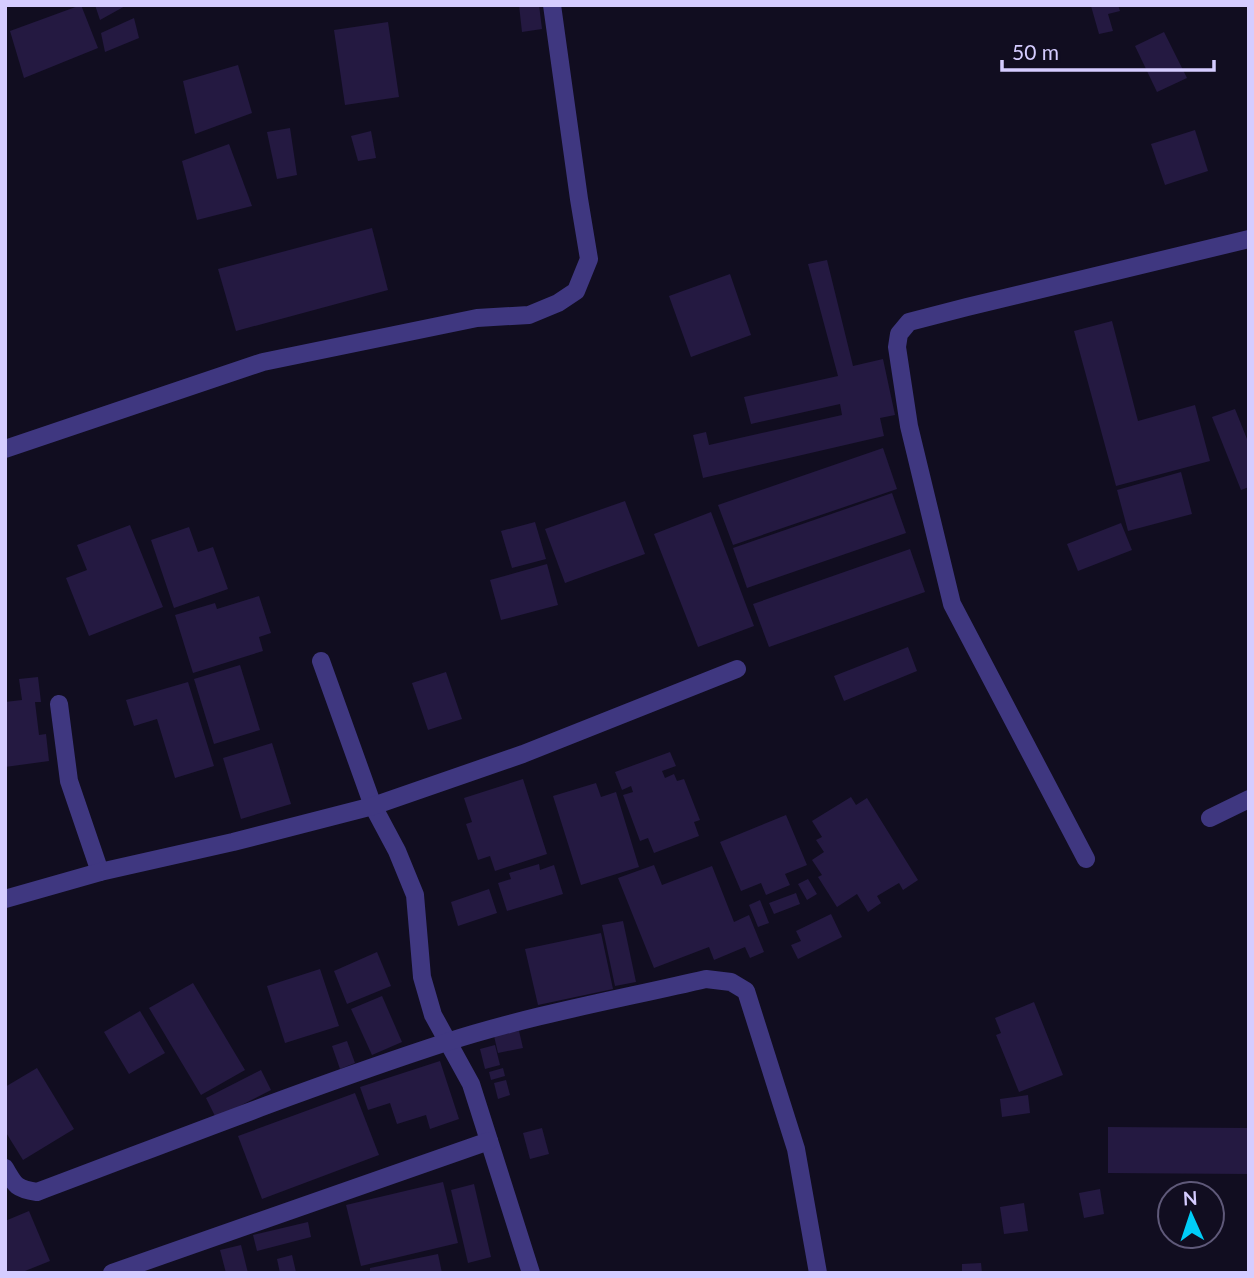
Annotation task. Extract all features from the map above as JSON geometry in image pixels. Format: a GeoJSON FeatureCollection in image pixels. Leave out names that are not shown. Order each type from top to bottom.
{"type":"FeatureCollection","features":[{"type":"Feature","properties":{"kind":"street"},"geometry":{"type":"LineString","coordinates":[[5,449],[263,362],[477,318],[529,314],[558,303],[576,291],[589,259],[552,5]]}},
{"type":"Feature","properties":{"kind":"street"},"geometry":{"type":"LineString","coordinates":[[1086,859],[953,604],[909,426],[897,347],[899,334],[909,322],[1249,239]]}},
{"type":"Feature","properties":{"kind":"street"},"geometry":{"type":"LineString","coordinates":[[321,661],[373,806],[397,851],[415,895],[422,977],[433,1015],[471,1084],[531,1273]]}},
{"type":"Feature","properties":{"kind":"street"},"geometry":{"type":"LineString","coordinates":[[5,899],[100,872],[373,806],[523,754],[737,669]]}},
{"type":"Feature","properties":{"kind":"street"},"geometry":{"type":"LineString","coordinates":[[59,704],[69,781],[100,872]]}},
{"type":"Feature","properties":{"kind":"street"},"geometry":{"type":"LineString","coordinates":[[1210,818],[1249,799]]}},
{"type":"Feature","properties":{"kind":"street"},"geometry":{"type":"LineString","coordinates":[[5,1168],[14,1185],[23,1190],[37,1192],[449,1042],[539,1017],[706,979],[731,982],[746,991],[796,1149],[818,1273]]}},
{"type":"Feature","properties":{"kind":"street"},"geometry":{"type":"LineString","coordinates":[[113,1273],[489,1141]]}},
{"type":"Feature","properties":{"kind":"building"},"geometry":{"type":"Polygon","coordinates":[[[81,5],[98,48],[24,78],[10,31],[81,5]]]}},
{"type":"Feature","properties":{"kind":"building"},"geometry":{"type":"Polygon","coordinates":[[[95,5],[127,5],[100,20],[95,5]]]}},
{"type":"Feature","properties":{"kind":"building"},"geometry":{"type":"Polygon","coordinates":[[[519,5],[539,5],[542,29],[522,32],[519,5]]]}},
{"type":"Feature","properties":{"kind":"building"},"geometry":{"type":"Polygon","coordinates":[[[1118,5],[1120,11],[1108,14],[1113,31],[1099,34],[1091,6],[1118,5]]]}},
{"type":"Feature","properties":{"kind":"building"},"geometry":{"type":"Polygon","coordinates":[[[134,18],[139,38],[105,52],[101,33],[134,18]]]}},
{"type":"Feature","properties":{"kind":"building"},"geometry":{"type":"Polygon","coordinates":[[[388,22],[399,97],[345,105],[334,30],[388,22]]]}},
{"type":"Feature","properties":{"kind":"building"},"geometry":{"type":"Polygon","coordinates":[[[1164,32],[1187,78],[1157,92],[1135,46],[1164,32]]]}},
{"type":"Feature","properties":{"kind":"building"},"geometry":{"type":"Polygon","coordinates":[[[238,65],[252,113],[195,134],[183,81],[238,65]]]}},
{"type":"Feature","properties":{"kind":"building"},"geometry":{"type":"Polygon","coordinates":[[[290,128],[297,175],[277,179],[267,132],[290,128]]]}},
{"type":"Feature","properties":{"kind":"building"},"geometry":{"type":"Polygon","coordinates":[[[1195,130],[1208,171],[1165,185],[1151,144],[1195,130]]]}},
{"type":"Feature","properties":{"kind":"building"},"geometry":{"type":"Polygon","coordinates":[[[371,131],[376,158],[358,161],[351,136],[371,131]]]}},
{"type":"Feature","properties":{"kind":"building"},"geometry":{"type":"Polygon","coordinates":[[[229,144],[252,206],[197,220],[182,161],[229,144]]]}},
{"type":"Feature","properties":{"kind":"building"},"geometry":{"type":"Polygon","coordinates":[[[372,228],[388,290],[236,331],[218,269],[372,228]]]}},
{"type":"Feature","properties":{"kind":"building"},"geometry":{"type":"Polygon","coordinates":[[[827,260],[853,366],[883,359],[895,415],[880,418],[884,436],[703,478],[693,435],[706,432],[709,445],[842,415],[840,404],[751,424],[744,397],[838,376],[808,264],[827,260]]]}},
{"type":"Feature","properties":{"kind":"building"},"geometry":{"type":"Polygon","coordinates":[[[730,274],[751,335],[691,357],[669,296],[730,274]]]}},
{"type":"Feature","properties":{"kind":"building"},"geometry":{"type":"Polygon","coordinates":[[[1112,321],[1138,421],[1195,405],[1210,461],[1116,486],[1074,331],[1112,321]]]}},
{"type":"Feature","properties":{"kind":"building"},"geometry":{"type":"Polygon","coordinates":[[[1235,409],[1249,444],[1249,487],[1241,490],[1212,417],[1235,409]]]}},
{"type":"Feature","properties":{"kind":"building"},"geometry":{"type":"Polygon","coordinates":[[[883,448],[897,489],[733,545],[718,505],[883,448]]]}},
{"type":"Feature","properties":{"kind":"building"},"geometry":{"type":"Polygon","coordinates":[[[1181,472],[1192,514],[1128,531],[1117,490],[1181,472]]]}},
{"type":"Feature","properties":{"kind":"building"},"geometry":{"type":"Polygon","coordinates":[[[892,493],[906,533],[747,588],[733,548],[892,493]]]}},
{"type":"Feature","properties":{"kind":"building"},"geometry":{"type":"Polygon","coordinates":[[[625,501],[645,554],[565,583],[545,529],[625,501]]]}},
{"type":"Feature","properties":{"kind":"building"},"geometry":{"type":"Polygon","coordinates":[[[711,512],[754,626],[698,647],[654,534],[711,512]]]}},
{"type":"Feature","properties":{"kind":"building"},"geometry":{"type":"Polygon","coordinates":[[[535,522],[546,559],[512,568],[501,531],[535,522]]]}},
{"type":"Feature","properties":{"kind":"building"},"geometry":{"type":"Polygon","coordinates":[[[1121,523],[1132,550],[1078,571],[1067,544],[1121,523]]]}},
{"type":"Feature","properties":{"kind":"building"},"geometry":{"type":"Polygon","coordinates":[[[130,525],[163,607],[89,636],[66,578],[87,570],[77,545],[130,525]]]}},
{"type":"Feature","properties":{"kind":"building"},"geometry":{"type":"Polygon","coordinates":[[[189,527],[198,552],[213,547],[228,589],[174,608],[151,540],[189,527]]]}},
{"type":"Feature","properties":{"kind":"building"},"geometry":{"type":"Polygon","coordinates":[[[910,549],[925,592],[769,647],[753,604],[910,549]]]}},
{"type":"Feature","properties":{"kind":"building"},"geometry":{"type":"Polygon","coordinates":[[[547,564],[558,605],[501,620],[490,580],[547,564]]]}},
{"type":"Feature","properties":{"kind":"building"},"geometry":{"type":"Polygon","coordinates":[[[259,596],[271,633],[259,637],[263,651],[193,673],[175,615],[215,603],[217,609],[259,596]]]}},
{"type":"Feature","properties":{"kind":"building"},"geometry":{"type":"Polygon","coordinates":[[[908,647],[917,671],[844,701],[834,676],[908,647]]]}},
{"type":"Feature","properties":{"kind":"building"},"geometry":{"type":"Polygon","coordinates":[[[240,665],[260,730],[214,744],[194,679],[240,665]]]}},
{"type":"Feature","properties":{"kind":"building"},"geometry":{"type":"Polygon","coordinates":[[[446,672],[462,719],[428,730],[412,683],[446,672]]]}},
{"type":"Feature","properties":{"kind":"building"},"geometry":{"type":"Polygon","coordinates":[[[38,677],[41,702],[35,702],[39,735],[46,734],[49,761],[5,767],[5,702],[22,700],[19,679],[38,677]]]}},
{"type":"Feature","properties":{"kind":"building"},"geometry":{"type":"Polygon","coordinates":[[[188,682],[214,766],[175,778],[157,719],[134,726],[126,700],[188,682]]]}},
{"type":"Feature","properties":{"kind":"building"},"geometry":{"type":"Polygon","coordinates":[[[272,743],[291,804],[241,819],[223,758],[272,743]]]}},
{"type":"Feature","properties":{"kind":"building"},"geometry":{"type":"Polygon","coordinates":[[[670,752],[676,766],[662,771],[665,778],[674,774],[677,781],[684,779],[700,820],[694,822],[699,836],[654,853],[648,838],[640,841],[623,795],[633,792],[631,786],[622,790],[615,772],[670,752]]]}},
{"type":"Feature","properties":{"kind":"building"},"geometry":{"type":"Polygon","coordinates":[[[523,779],[547,854],[495,871],[490,856],[478,860],[466,824],[472,822],[464,798],[523,779]]]}},
{"type":"Feature","properties":{"kind":"building"},"geometry":{"type":"Polygon","coordinates":[[[596,783],[601,797],[616,792],[639,867],[581,885],[553,796],[596,783]]]}},
{"type":"Feature","properties":{"kind":"building"},"geometry":{"type":"Polygon","coordinates":[[[851,797],[856,805],[867,798],[918,880],[903,890],[899,883],[877,896],[881,903],[868,912],[857,894],[837,907],[818,877],[822,875],[812,860],[824,852],[816,840],[822,837],[812,821],[851,797]]]}},
{"type":"Feature","properties":{"kind":"building"},"geometry":{"type":"Polygon","coordinates":[[[786,815],[807,865],[785,874],[790,885],[766,895],[761,883],[741,891],[720,842],[786,815]]]}},
{"type":"Feature","properties":{"kind":"building"},"geometry":{"type":"Polygon","coordinates":[[[539,864],[540,870],[554,865],[563,894],[507,911],[498,883],[511,879],[509,873],[539,864]]]}},
{"type":"Feature","properties":{"kind":"building"},"geometry":{"type":"Polygon","coordinates":[[[654,865],[662,885],[712,866],[734,922],[749,915],[764,952],[750,958],[745,947],[714,960],[709,947],[654,968],[618,878],[654,865]]]}},
{"type":"Feature","properties":{"kind":"building"},"geometry":{"type":"Polygon","coordinates":[[[808,879],[817,894],[807,900],[798,884],[808,879]]]}},
{"type":"Feature","properties":{"kind":"building"},"geometry":{"type":"Polygon","coordinates":[[[489,889],[497,913],[458,926],[451,902],[489,889]]]}},
{"type":"Feature","properties":{"kind":"building"},"geometry":{"type":"Polygon","coordinates":[[[796,893],[800,904],[774,914],[769,903],[796,893]]]}},
{"type":"Feature","properties":{"kind":"building"},"geometry":{"type":"Polygon","coordinates":[[[760,900],[769,923],[758,927],[749,905],[760,900]]]}},
{"type":"Feature","properties":{"kind":"building"},"geometry":{"type":"Polygon","coordinates":[[[831,914],[842,937],[798,959],[791,945],[801,941],[796,931],[831,914]]]}},
{"type":"Feature","properties":{"kind":"building"},"geometry":{"type":"Polygon","coordinates":[[[623,921],[636,982],[615,986],[602,925],[623,921]]]}},
{"type":"Feature","properties":{"kind":"building"},"geometry":{"type":"Polygon","coordinates":[[[601,933],[613,989],[538,1005],[525,949],[601,933]]]}},
{"type":"Feature","properties":{"kind":"building"},"geometry":{"type":"Polygon","coordinates":[[[377,952],[391,986],[347,1004],[334,971],[377,952]]]}},
{"type":"Feature","properties":{"kind":"building"},"geometry":{"type":"Polygon","coordinates":[[[320,969],[339,1026],[285,1043],[267,986],[320,969]]]}},
{"type":"Feature","properties":{"kind":"building"},"geometry":{"type":"Polygon","coordinates":[[[193,983],[245,1070],[201,1095],[149,1008],[193,983]]]}},
{"type":"Feature","properties":{"kind":"building"},"geometry":{"type":"Polygon","coordinates":[[[382,996],[402,1042],[372,1055],[351,1009],[382,996]]]}},
{"type":"Feature","properties":{"kind":"building"},"geometry":{"type":"Polygon","coordinates":[[[1034,1002],[1063,1075],[1019,1092],[996,1035],[1001,1033],[995,1018],[1034,1002]]]}},
{"type":"Feature","properties":{"kind":"building"},"geometry":{"type":"Polygon","coordinates":[[[140,1011],[165,1053],[129,1074],[104,1032],[140,1011]]]}},
{"type":"Feature","properties":{"kind":"building"},"geometry":{"type":"Polygon","coordinates":[[[519,1031],[523,1048],[498,1053],[494,1036],[519,1031]]]}},
{"type":"Feature","properties":{"kind":"building"},"geometry":{"type":"Polygon","coordinates":[[[347,1041],[355,1063],[340,1069],[332,1046],[347,1041]]]}},
{"type":"Feature","properties":{"kind":"building"},"geometry":{"type":"Polygon","coordinates":[[[495,1045],[500,1065],[485,1069],[480,1049],[495,1045]]]}},
{"type":"Feature","properties":{"kind":"building"},"geometry":{"type":"Polygon","coordinates":[[[440,1061],[459,1119],[430,1129],[426,1115],[397,1124],[390,1103],[368,1110],[360,1087],[440,1061]]]}},
{"type":"Feature","properties":{"kind":"building"},"geometry":{"type":"Polygon","coordinates":[[[37,1068],[74,1129],[23,1160],[5,1131],[5,1087],[37,1068]]]}},
{"type":"Feature","properties":{"kind":"building"},"geometry":{"type":"Polygon","coordinates":[[[503,1068],[505,1076],[491,1080],[489,1072],[503,1068]]]}},
{"type":"Feature","properties":{"kind":"building"},"geometry":{"type":"Polygon","coordinates":[[[261,1070],[271,1090],[216,1118],[206,1098],[261,1070]]]}},
{"type":"Feature","properties":{"kind":"building"},"geometry":{"type":"Polygon","coordinates":[[[506,1080],[510,1095],[498,1099],[494,1083],[506,1080]]]}},
{"type":"Feature","properties":{"kind":"building"},"geometry":{"type":"Polygon","coordinates":[[[355,1093],[379,1155],[262,1199],[238,1136],[355,1093]]]}},
{"type":"Feature","properties":{"kind":"building"},"geometry":{"type":"Polygon","coordinates":[[[1028,1095],[1030,1113],[1002,1117],[1000,1099],[1028,1095]]]}},
{"type":"Feature","properties":{"kind":"building"},"geometry":{"type":"Polygon","coordinates":[[[1108,1127],[1249,1128],[1249,1174],[1108,1173],[1108,1127]]]}},
{"type":"Feature","properties":{"kind":"building"},"geometry":{"type":"Polygon","coordinates":[[[542,1128],[549,1154],[530,1159],[523,1133],[542,1128]]]}},
{"type":"Feature","properties":{"kind":"building"},"geometry":{"type":"Polygon","coordinates":[[[443,1182],[458,1243],[361,1266],[346,1205],[443,1182]]]}},
{"type":"Feature","properties":{"kind":"building"},"geometry":{"type":"Polygon","coordinates":[[[474,1184],[491,1257],[468,1263],[451,1190],[474,1184]]]}},
{"type":"Feature","properties":{"kind":"building"},"geometry":{"type":"Polygon","coordinates":[[[1100,1189],[1104,1214],[1084,1218],[1079,1193],[1100,1189]]]}},
{"type":"Feature","properties":{"kind":"building"},"geometry":{"type":"Polygon","coordinates":[[[1024,1203],[1028,1231],[1004,1234],[1000,1207],[1024,1203]]]}},
{"type":"Feature","properties":{"kind":"building"},"geometry":{"type":"Polygon","coordinates":[[[29,1211],[50,1261],[20,1273],[5,1273],[5,1221],[29,1211]]]}},
{"type":"Feature","properties":{"kind":"building"},"geometry":{"type":"Polygon","coordinates":[[[308,1222],[311,1237],[257,1251],[253,1235],[308,1222]]]}},
{"type":"Feature","properties":{"kind":"building"},"geometry":{"type":"Polygon","coordinates":[[[241,1245],[248,1273],[226,1273],[220,1250],[241,1245]]]}},
{"type":"Feature","properties":{"kind":"building"},"geometry":{"type":"Polygon","coordinates":[[[438,1254],[442,1273],[370,1273],[370,1268],[438,1254]]]}},
{"type":"Feature","properties":{"kind":"building"},"geometry":{"type":"Polygon","coordinates":[[[292,1255],[296,1272],[280,1273],[277,1259],[292,1255]]]}},
{"type":"Feature","properties":{"kind":"building"},"geometry":{"type":"Polygon","coordinates":[[[981,1263],[982,1273],[962,1273],[962,1264],[981,1263]]]}}]}
